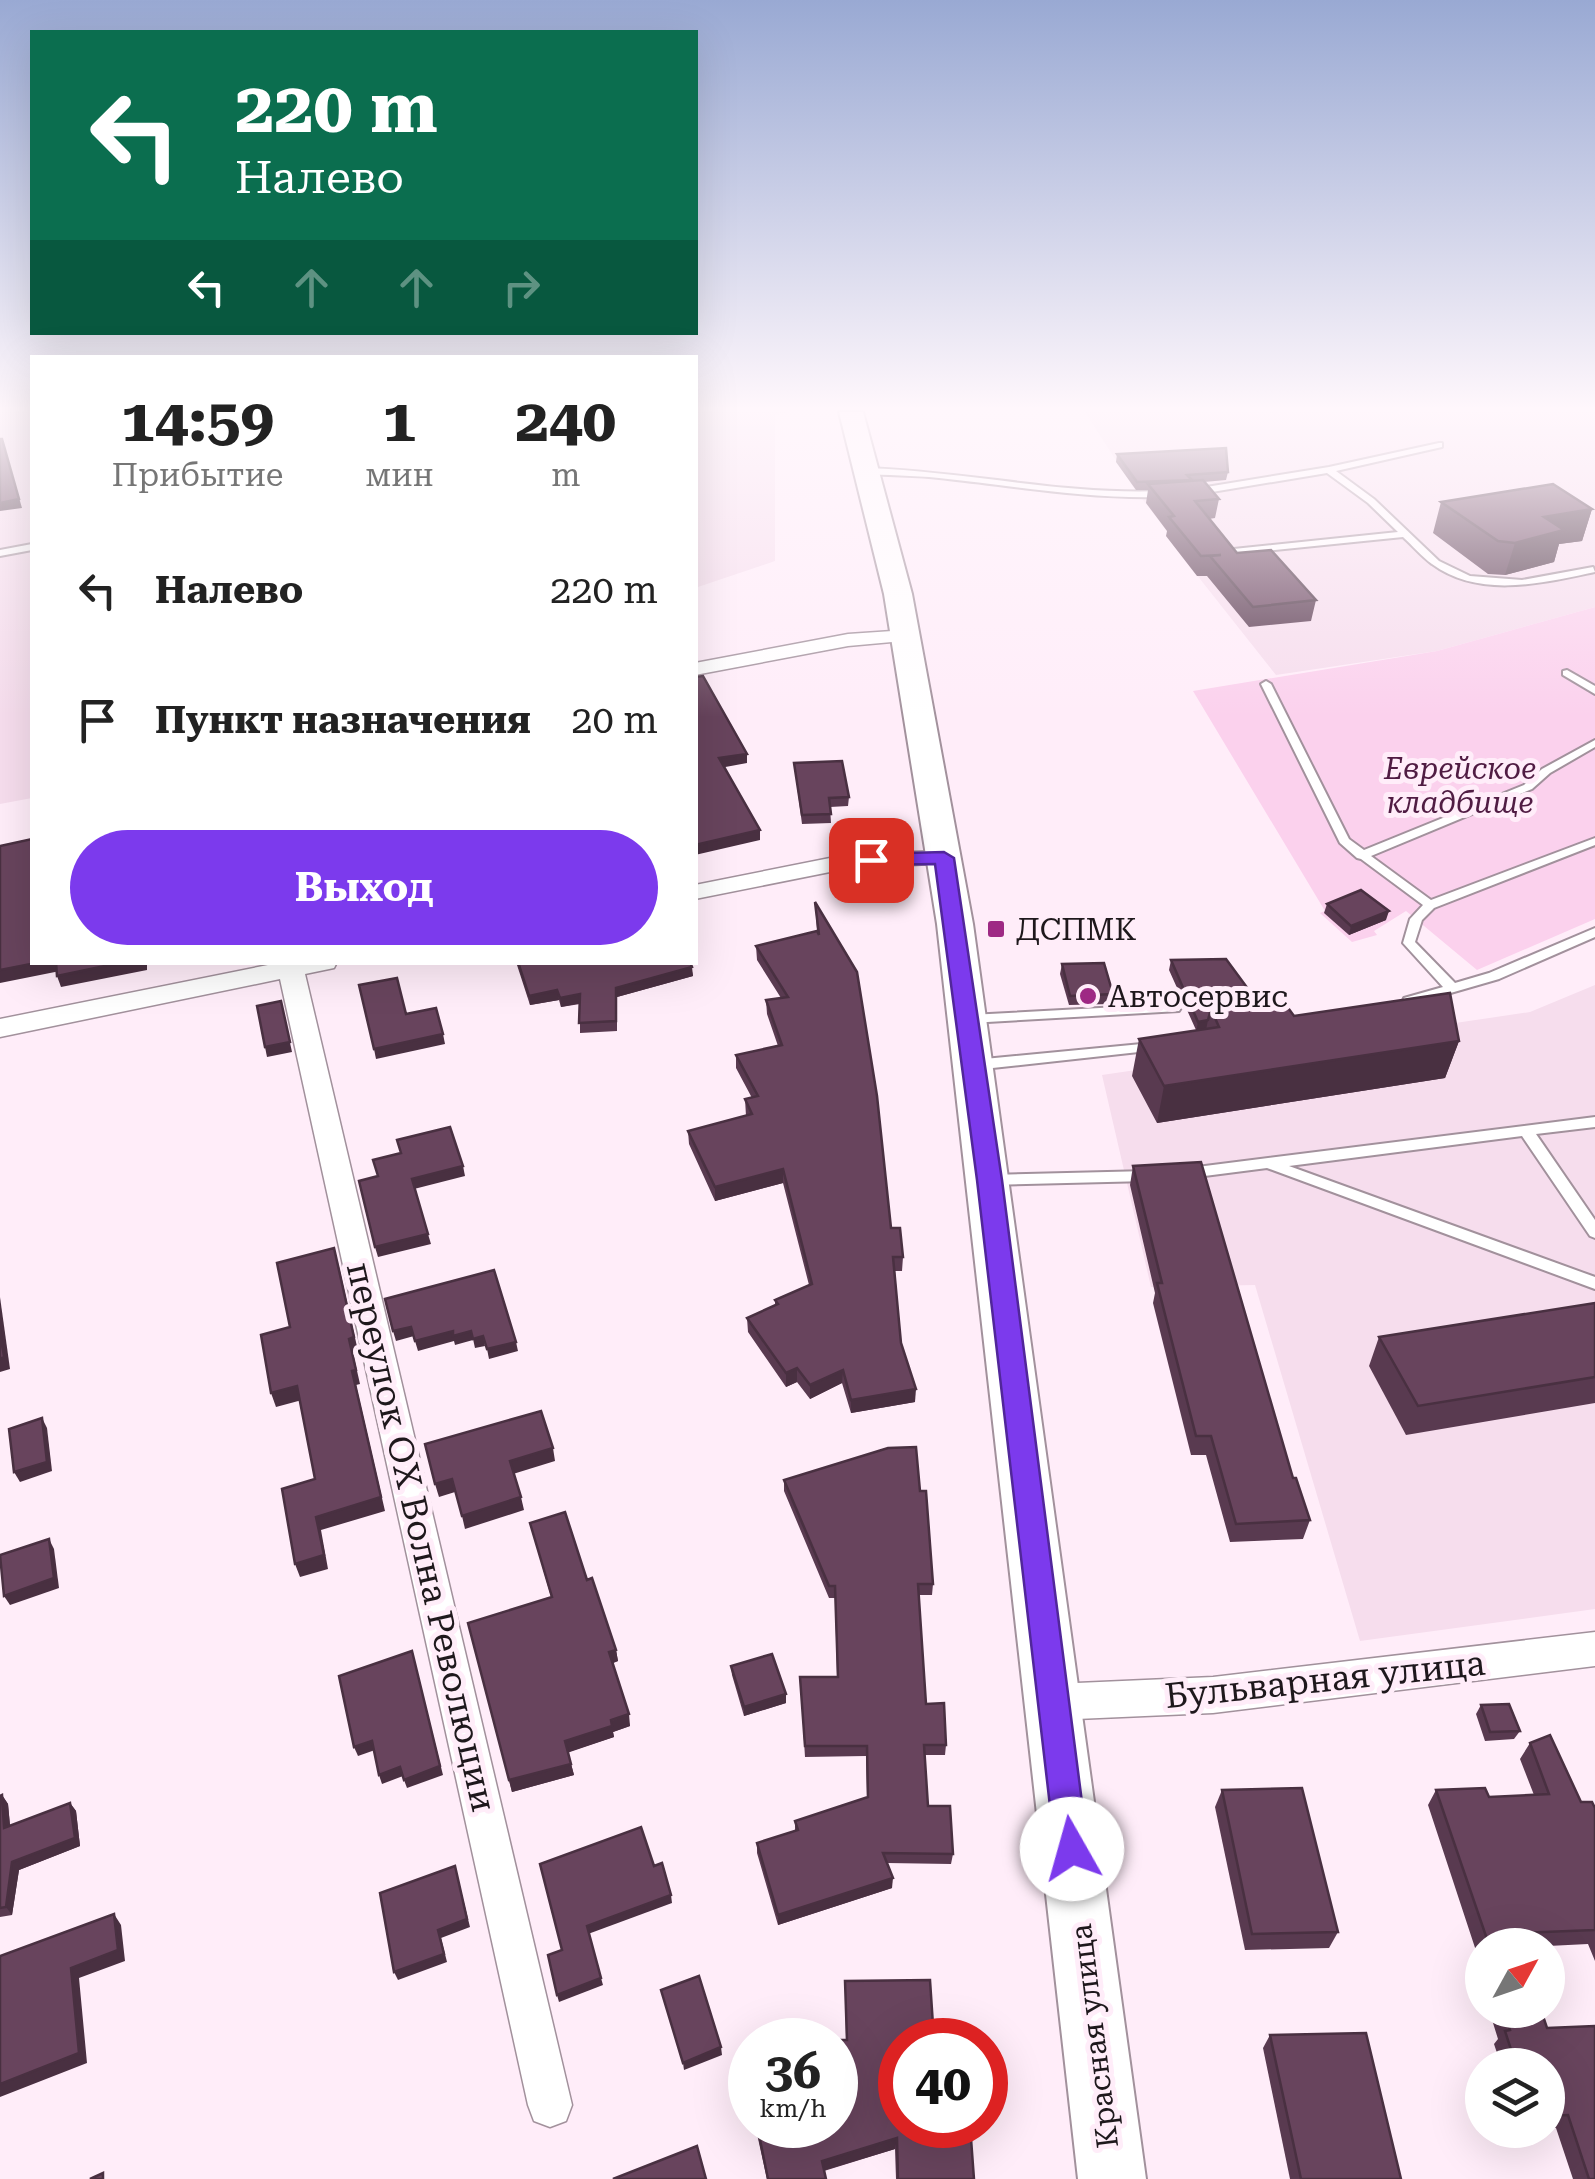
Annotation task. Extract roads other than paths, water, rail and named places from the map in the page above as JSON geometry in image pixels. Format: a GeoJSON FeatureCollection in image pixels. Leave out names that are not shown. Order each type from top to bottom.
{"type":"FeatureCollection","features":[{"type":"Feature","properties":{"kind":"street","name":"Красная улица"},"geometry":{"type":"LineString","coordinates":[[876,514],[907,636],[944,858],[990,1180],[1112,2179]]}},
{"type":"Feature","properties":{"kind":"street"},"geometry":{"type":"LineString","coordinates":[[698,668],[848,640],[907,636]]}},
{"type":"Feature","properties":{"kind":"street"},"geometry":{"type":"LineString","coordinates":[[698,891],[850,861],[944,858]]}},
{"type":"Feature","properties":{"kind":"street"},"geometry":{"type":"LineString","coordinates":[[0,1028],[308,966]]}},
{"type":"Feature","properties":{"kind":"street","name":"переулок ОХ Волна Революции"},"geometry":{"type":"LineString","coordinates":[[308,966],[550,2105]]}},
{"type":"Feature","properties":{"kind":"street","name":"Бульварная улица"},"geometry":{"type":"LineString","coordinates":[[1054,1702],[1213,1695],[1595,1648]]}},
{"type":"Feature","properties":{"kind":"lane"},"geometry":{"type":"LineString","coordinates":[[1383,514],[1451,573],[1484,584],[1522,583],[1593,570]]}},
{"type":"Feature","properties":{"kind":"lane"},"geometry":{"type":"LineString","coordinates":[[1227,552],[1404,534]]}},
{"type":"Feature","properties":{"kind":"lane"},"geometry":{"type":"LineString","coordinates":[[0,553],[30,547]]}},
{"type":"Feature","properties":{"kind":"lane"},"geometry":{"type":"LineString","coordinates":[[1567,673],[1595,690]]}},
{"type":"Feature","properties":{"kind":"lane"},"geometry":{"type":"LineString","coordinates":[[1266,684],[1344,842],[1430,905]]}},
{"type":"Feature","properties":{"kind":"lane"},"geometry":{"type":"LineString","coordinates":[[1360,856],[1528,787],[1546,771],[1595,743]]}},
{"type":"Feature","properties":{"kind":"lane"},"geometry":{"type":"LineString","coordinates":[[1453,989],[1409,944],[1416,919],[1430,905],[1595,841]]}},
{"type":"Feature","properties":{"kind":"lane"},"geometry":{"type":"LineString","coordinates":[[1390,1006],[1494,976],[1595,932]]}},
{"type":"Feature","properties":{"kind":"lane"},"geometry":{"type":"LineString","coordinates":[[970,1042],[1174,1008]]}},
{"type":"Feature","properties":{"kind":"lane"},"geometry":{"type":"LineString","coordinates":[[970,1042],[1172,1044]]}},
{"type":"Feature","properties":{"kind":"lane"},"geometry":{"type":"LineString","coordinates":[[1176,1175],[1595,1122]]}},
{"type":"Feature","properties":{"kind":"lane"},"geometry":{"type":"LineString","coordinates":[[1526,1131],[1595,1232]]}},
{"type":"Feature","properties":{"kind":"lane"},"geometry":{"type":"LineString","coordinates":[[1268,1164],[1595,1283]]}},
{"type":"Feature","properties":{"kind":"lane"},"geometry":{"type":"LineString","coordinates":[[990,1180],[1159,1176]]}},
{"type":"Feature","properties":{"kind":"place","name":"ДСПМК"},"geometry":{"type":"Point","coordinates":[996,929]}},
{"type":"Feature","properties":{"kind":"place","name":"Автосервис"},"geometry":{"type":"Point","coordinates":[1088,996]}},
{"type":"Feature","properties":{"kind":"park label","name":"Еврейское кладбище"},"geometry":{"type":"Point","coordinates":[1460,785]}}]}
